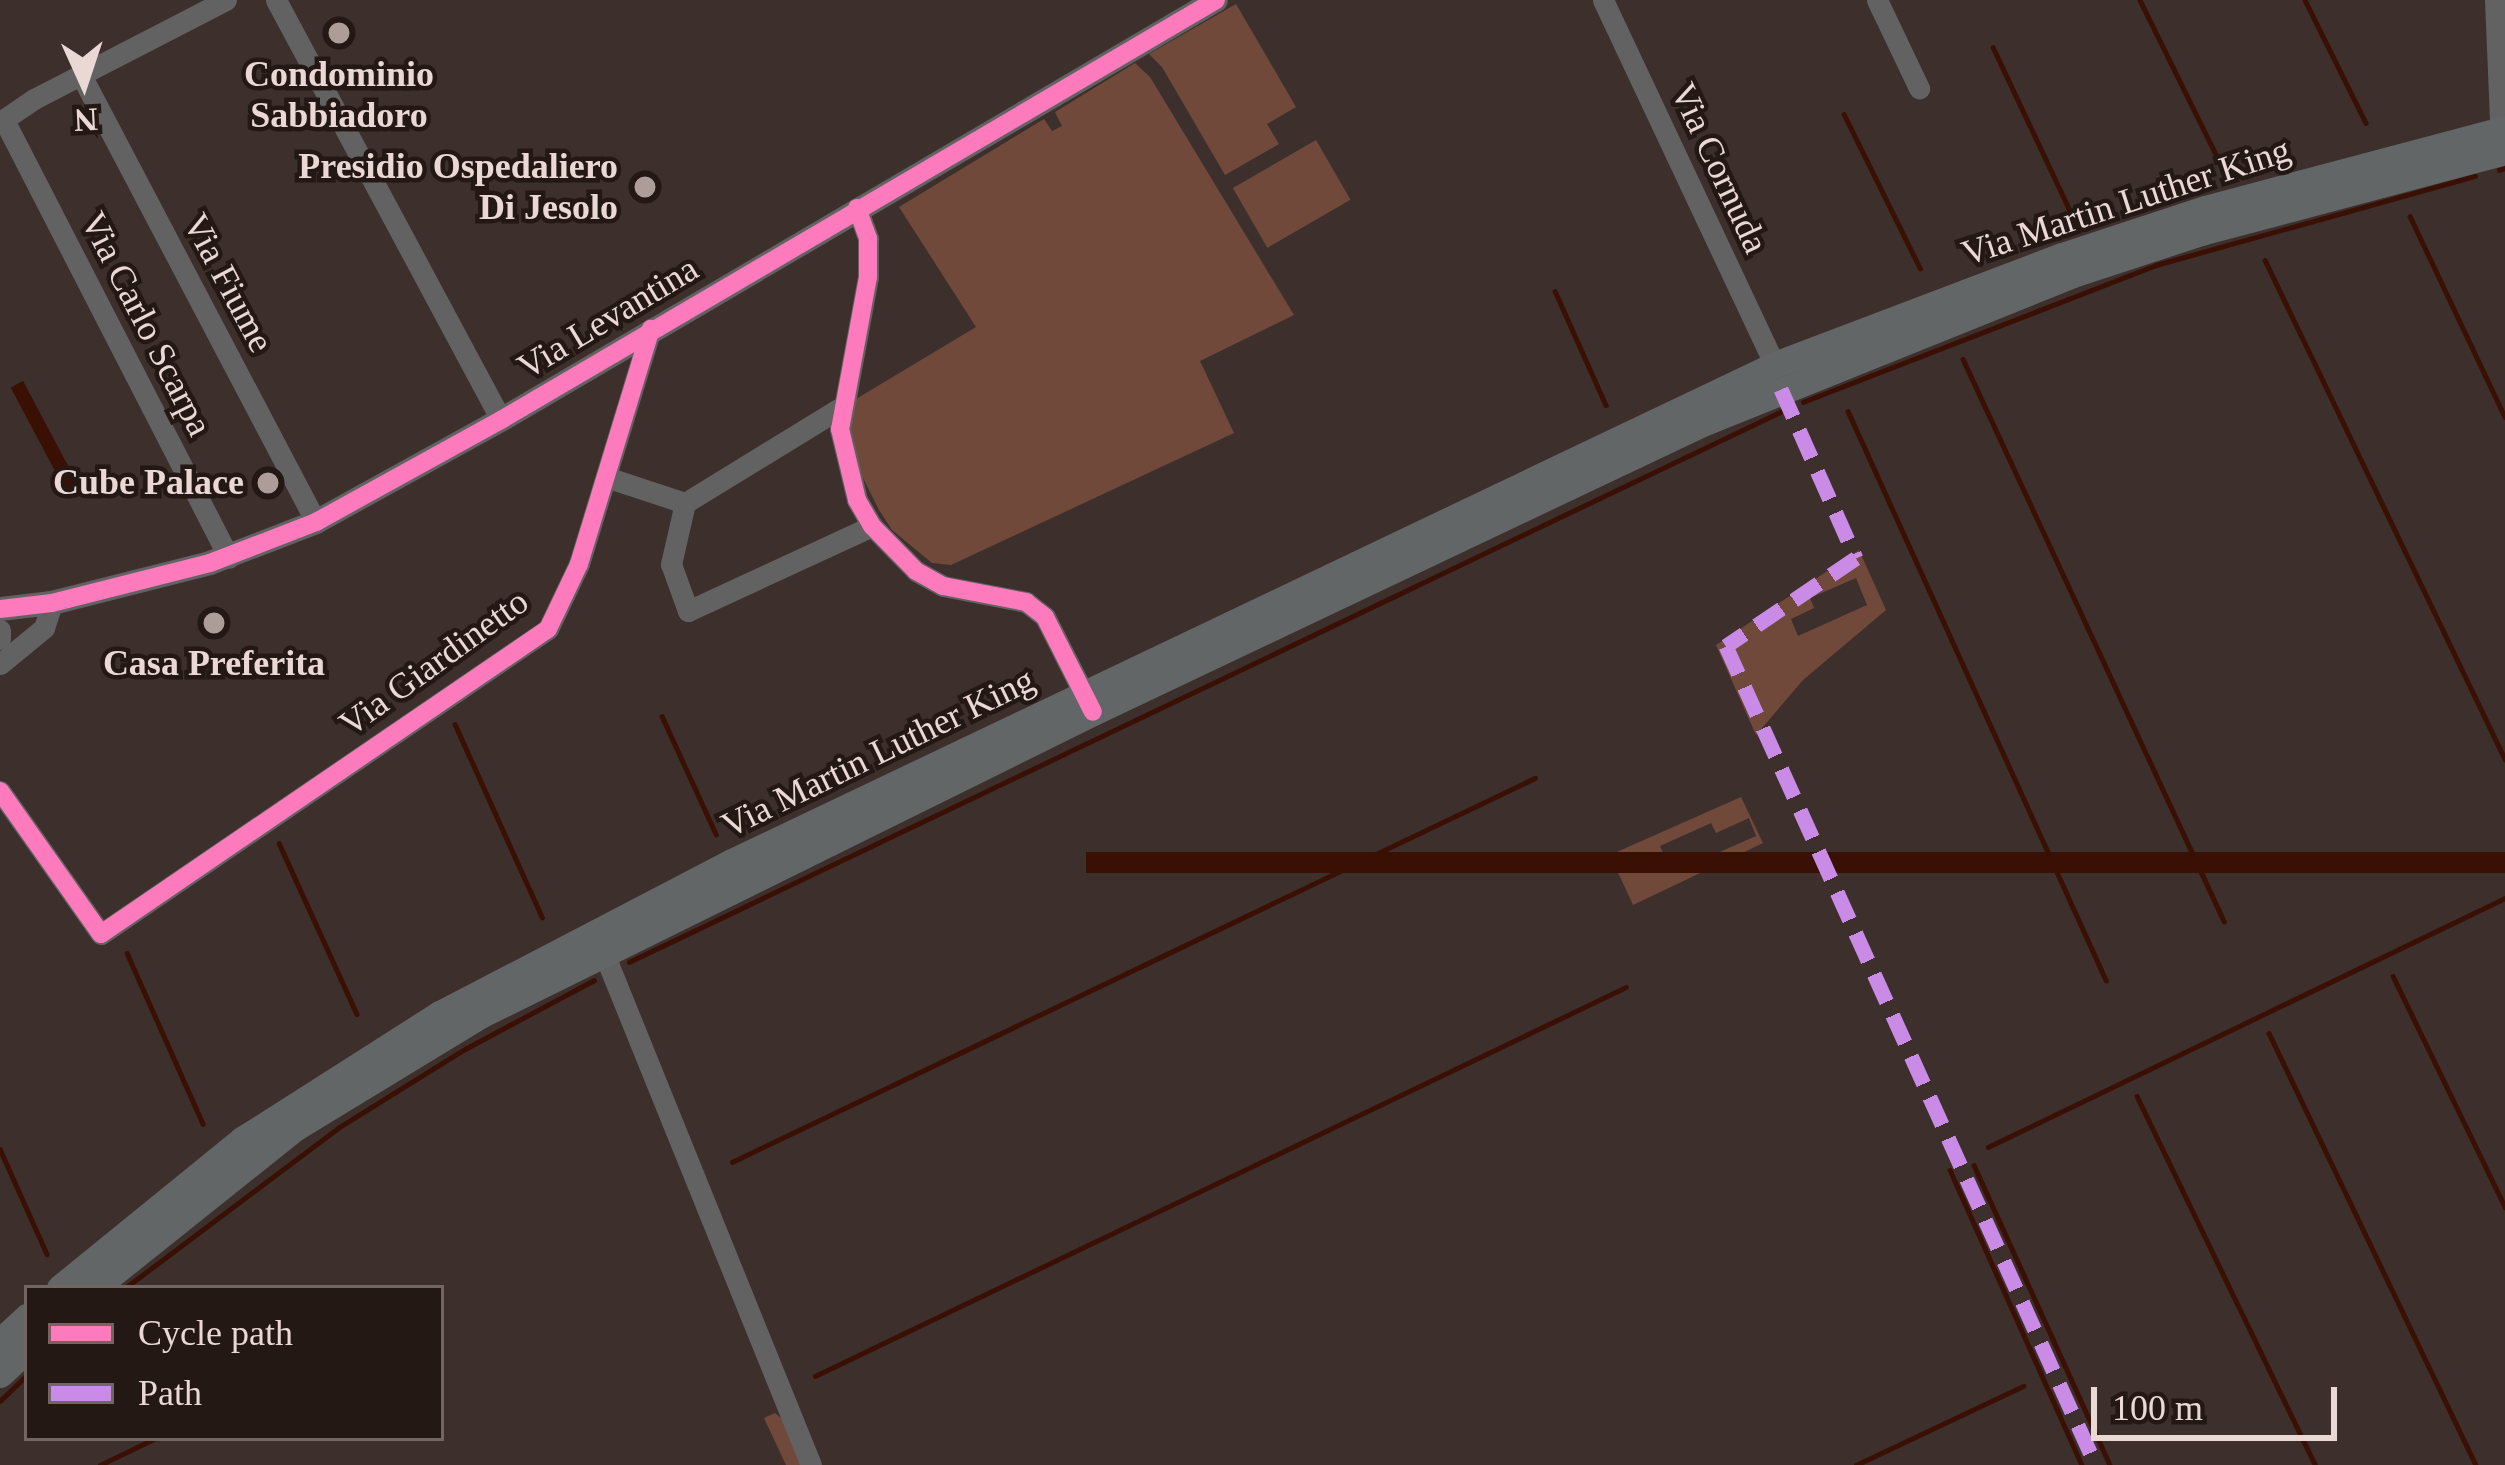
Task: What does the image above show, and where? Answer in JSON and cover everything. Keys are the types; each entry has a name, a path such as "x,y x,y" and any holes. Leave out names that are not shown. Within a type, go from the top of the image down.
{"main road":[{"name":"Via Martin Luther King","path":"64,1285 242,1140 376,1051 732,862 1089,703 1778,377 2073,274 2503,140"},
{"name":"Via Martin Luther King","path":"98,1285 296,1126 480,1015 1089,703"},
{"path":"0,1342 24,1320"},
{"path":"0,1374 24,1352"}],"street":[{"path":"2,121 226,0"},
{"path":"276,0 501,420"},
{"name":"Via Levantina","path":"0,609 52,603 229,558 316,522 501,420 1216,0"},
{"name":"Via Cornuda","path":"1603,0 1778,377"},
{"path":"1877,0 1919,88"},
{"path":"2495,0 2503,140"},
{"name":"Via Fiume","path":"81,75 316,522"},
{"name":"Via Carlo Scarpa","path":"2,121 229,558"},
{"path":"856,208 868,238 868,278 840,408 846,468 872,526 916,571 943,586 1026,602 1045,616 1089,703"},
{"name":"Via Giardinetto","path":"0,791 101,934 548,629 569,590 651,329"},
{"path":"840,408 686,503 671,564 688,611 872,526"},
{"path":"607,477 686,503"},
{"path":"0,664 44,628 52,603"},
{"path":"0,630 0,639"},
{"path":"603,951 811,1465"}],"shaded area":[{"path":"1236,4 1296,107 1267,124 1279,144 1225,175 1162,67 1149,54"},
{"path":"1135,63 1150,77 1294,315 1200,361 1234,433 951,565 932,563 892,530 879,510 854,460 850,429 851,402 976,327 899,207 1044,119 1052,131 1062,126 1055,112"},
{"path":"1316,140 1350,200 1267,248 1233,188"},
{"path":"23,381 78,485 66,492 11,388"},
{"path":"1859,550 1886,610 1803,680 1756,735 1716,645","holes":["1856,578 1867,605 1798,636 1791,619 1814,608 1810,598"]},
{"path":"1741,797 1763,843 1633,905 1610,855","holes":["1749,818 1756,836 1672,873 1660,846 1711,823 1716,833"]},
{"path":"1086,852 2505,852 2505,873 1086,873"},
{"path":"775,1413 801,1465 786,1465 764,1418"}],"waterway":[{"path":"2140,0 2222,167"},
{"path":"2305,0 2366,123"},
{"path":"1993,47 2071,213"},
{"path":"1844,114 1920,268"},
{"path":"2499,170 2505,168"},
{"path":"1803,402 2156,265 2475,176"},
{"path":"2410,216 2505,417"},
{"path":"2265,260 2505,759"},
{"path":"1555,291 1606,405"},
{"path":"1963,359 2224,921"},
{"path":"1848,411 2106,980"},
{"path":"629,962 1780,412"},
{"path":"662,716 716,834"},
{"path":"455,724 542,917"},
{"path":"732,1162 1535,778"},
{"path":"279,843 357,1014"},
{"path":"1988,1147 2505,898"},
{"path":"127,953 203,1124"},
{"path":"2393,976 2505,1207"},
{"path":"129,1285 338,1128 465,1049 594,980"},
{"path":"815,1376 1626,987"},
{"path":"2269,1033 2476,1465"},
{"path":"2137,1096 2315,1465"},
{"path":"0,1149 47,1254"},
{"path":"1974,1165 2110,1465"},
{"path":"1950,1170 2082,1465"},
{"path":"0,1401 24,1378"},
{"path":"1856,1465 2023,1386"},
{"path":"100,1465 150,1441"}],"marked path":[{"path":"1781,389 1856,558 1726,646 2096,1465"}],"cycle path":[{"path":"0,609 52,603 210,563 316,522 501,420 1216,0"},
{"path":"857,208 868,239 868,277 840,429 857,500 872,526 916,571 943,586 1026,602 1045,617 1093,712"},
{"path":"0,791 101,934 548,629 579,564 651,329"}],"place":[{"name":"Condominio Sabbiadoro","path":"339,33"},
{"name":"Presidio Ospedaliero Di Jesolo","path":"645,187"},
{"name":"Cube Palace","path":"268,483"},
{"name":"Casa Preferita","path":"214,623"}]}
